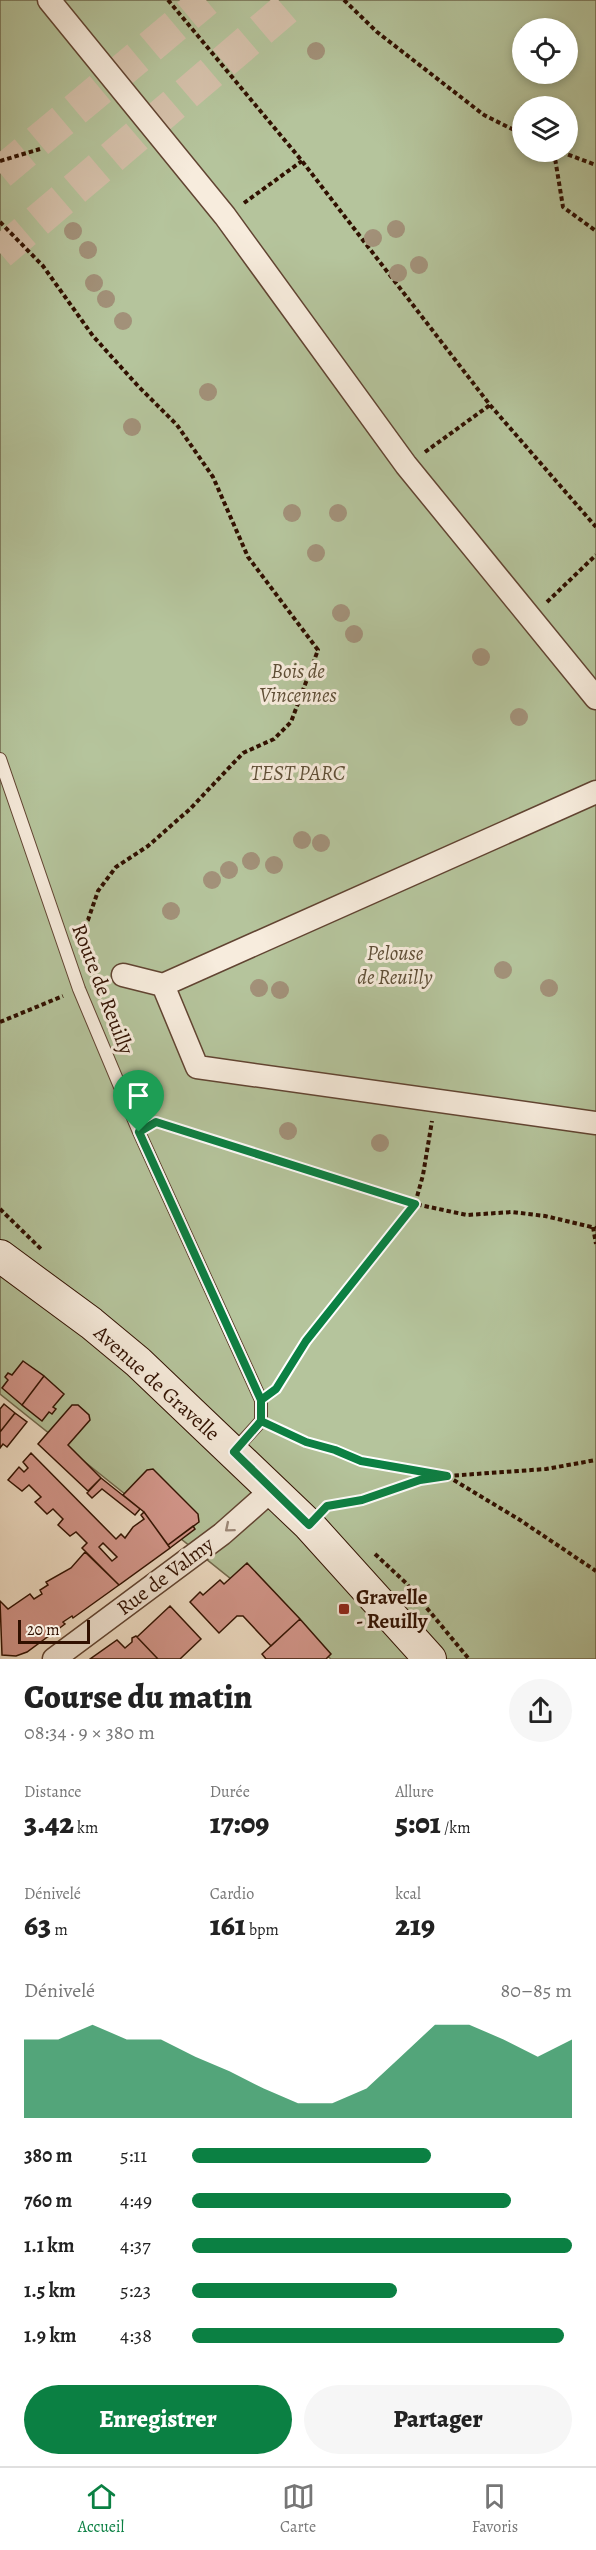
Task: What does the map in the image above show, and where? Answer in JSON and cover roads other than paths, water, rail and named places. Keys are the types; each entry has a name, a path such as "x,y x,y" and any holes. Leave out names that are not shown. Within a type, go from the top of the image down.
{"street":[{"path":"49,0 225,216 406,465 596,698"},
{"path":"123,975 163,985 596,792"},
{"path":"163,985 197,1067 596,1123"},
{"name":"Avenue de Gravelle","path":"0,1242 12,1264 138,1362 273,1489 309,1525 430,1659"},
{"name":"Rue de Valmy","path":"54,1659 222,1534 273,1489"}],"lane":[{"name":"Route de Reuilly","path":"0,759 79,989 139,1132 261,1400 261,1421 234,1452"}],"tunnel":[{"path":"0,173 206,0"},
{"path":"0,253 296,0"}],"place":[{"name":"Gravelle - Reuilly","path":"344,1609"}],"park label":[{"name":"Bois de Vincennes","path":"298,683"},
{"name":"TEST PARC","path":"298,773"},
{"name":"Pelouse de Reuilly","path":"395,965"}]}
